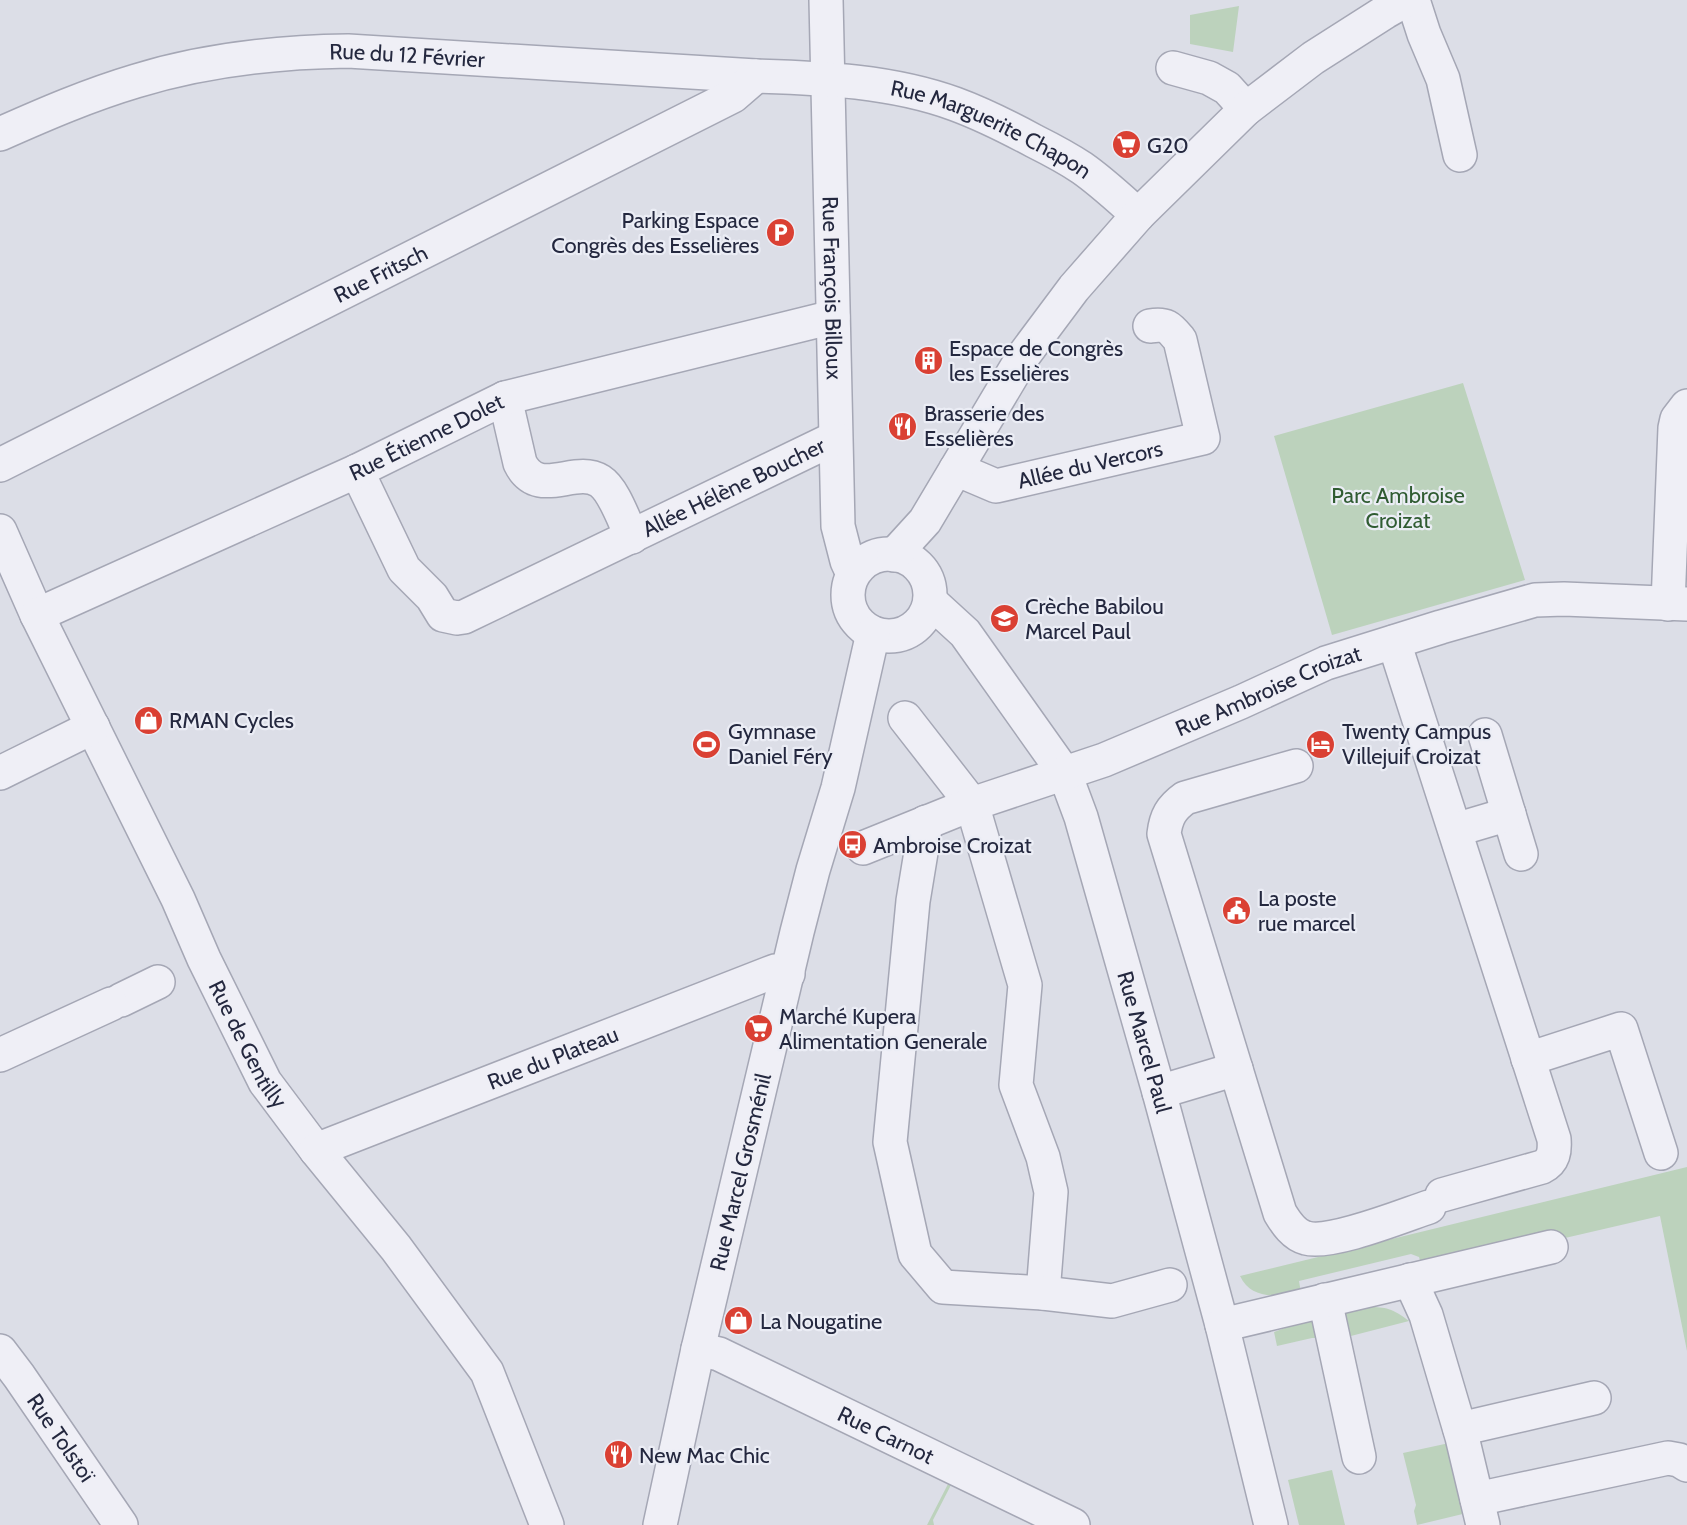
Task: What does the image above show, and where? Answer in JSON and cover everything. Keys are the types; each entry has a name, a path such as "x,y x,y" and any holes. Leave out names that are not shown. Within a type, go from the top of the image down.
{"street":[{"name":"Rue François Billoux","path":"826,0 838,526 847,561 853,574"},
{"path":"894,555 925,521 1024,356 1074,288 1138,215 1246,110 1313,58 1406,0"},
{"path":"1413,0 1443,79 1460,155"},
{"name":"Rue du 12 Février","path":"0,134 77,101 137,80 186,68 234,60 311,51 348,51 827,79"},
{"path":"1173,68 1209,78 1227,88 1246,110"},
{"name":"Rue Fritsch","path":"0,465 733,96 756,76"},
{"name":"Rue Marguerite Chapon","path":"827,79 883,86 918,94 954,104 1002,123 1080,167 1138,215"},
{"name":"Rue Étienne Dolet","path":"37,615 357,471 505,398 833,317"},
{"name":"Allée du Vercors","path":"956,469 996,486 1203,438 1180,340 1170,328 1160,324 1150,326"},
{"name":"Allée Hélène Boucher","path":"505,398 523,470 536,478 552,482 583,475 599,480 610,491 632,537"},
{"path":"1678,604 1675,428 1677,419 1687,406"},
{"name":"Allée Hélène Boucher","path":"357,471 404,569 432,597 443,615 457,618 464,617 632,537 835,438"},
{"path":"925,521 927,586 923,618 917,626 898,635 885,636 873,633 852,615 848,601 848,587 853,574 873,557 885,554 908,559 927,586"},
{"name":"Rue de Gentilly","path":"10,554 37,615 178,899 204,959 265,1082 316,1150 396,1248 487,1372 547,1525"},
{"name":"Rue Marcel Paul","path":"927,586 965,633 1065,774 1081,817 1222,1325 1271,1525"},
{"name":"Rue Ambroise Croizat","path":"863,848 972,804 1104,760 1326,663 1394,642 1535,600 1564,599 1678,604"},
{"name":"Rue Marcel Grosménil","path":"660,1525 698,1349 813,870 838,788 873,633"},
{"path":"1296,766 1185,798 1168,814 1164,834 1280,1213 1287,1225 1296,1233 1305,1238 1318,1239 1339,1236 1435,1201 1542,1167 1552,1159 1555,1146 1394,642"},
{"path":"905,718 972,804 1025,985 1016,1085 1043,1157 1051,1192 1043,1293"},
{"path":"0,773 93,727"},
{"path":"1485,735 1521,854"},
{"path":"1455,830 1509,814"},
{"path":"926,822 913,901 890,1142 915,1254 942,1287 1043,1293 1113,1301 1170,1285"},
{"name":"Rue du Plateau","path":"316,1150 775,971 788,974"},
{"path":"0,1055 158,982"},
{"path":"1528,1059 1621,1029 1661,1153"},
{"path":"1159,1092 1236,1070"},
{"path":"1222,1325 1551,1247"},
{"path":"1410,1280 1426,1315 1460,1429 1480,1512 1668,1458 1679,1460 1687,1465"},
{"path":"1325,1300 1359,1456"},
{"name":"Rue Carnot","path":"698,1349 719,1354 1073,1525"},
{"name":"Rue Tolstoï","path":"6,1369 121,1525"},
{"path":"1460,1429 1594,1398"}],"green space":[{"path":"1239,6 1233,52 1190,44 1190,15"},
{"name":"Parc Ambroise Croizat","path":"1463,383 1525,580 1332,635 1274,436"},
{"path":"1687,1167 1687,1351 1660,1216 1423,1271 1419,1257 1411,1254 1299,1281 1302,1299 1260,1293 1247,1286 1240,1276"},
{"path":"1356,1307 1384,1308 1396,1312 1409,1321 1347,1337 1341,1318 1345,1312"},
{"path":"1307,1320 1315,1322 1317,1338 1277,1346 1274,1332 1285,1328 1285,1325"},
{"path":"1454,1442 1471,1512 1417,1525 1414,1511 1416,1505 1403,1453"},
{"path":"1332,1470 1345,1525 1299,1525 1288,1480"},
{"path":"948,1484 951,1485 933,1520 934,1525 927,1525"}],"place":[{"name":"G20","path":"1126,145"},
{"name":"Parking Espace Congrès des Esselières","path":"780,233"},
{"name":"Espace de Congrès les Esselières","path":"928,361"},
{"name":"Brasserie des Esselières","path":"903,426"},
{"name":"Crèche Babilou Marcel Paul","path":"1004,619"},
{"name":"RMAN Cycles","path":"148,720"},
{"name":"Gymnase Daniel Féry","path":"707,744"},
{"name":"Twenty Campus Villejuif Croizat","path":"1321,744"},
{"name":"Ambroise Croizat","path":"852,845"},
{"name":"La poste rue marcel","path":"1237,911"},
{"name":"Marché Kupera Alimentation Generale","path":"758,1029"},
{"name":"La Nougatine","path":"739,1321"},
{"name":"New Mac Chic","path":"618,1455"}]}
